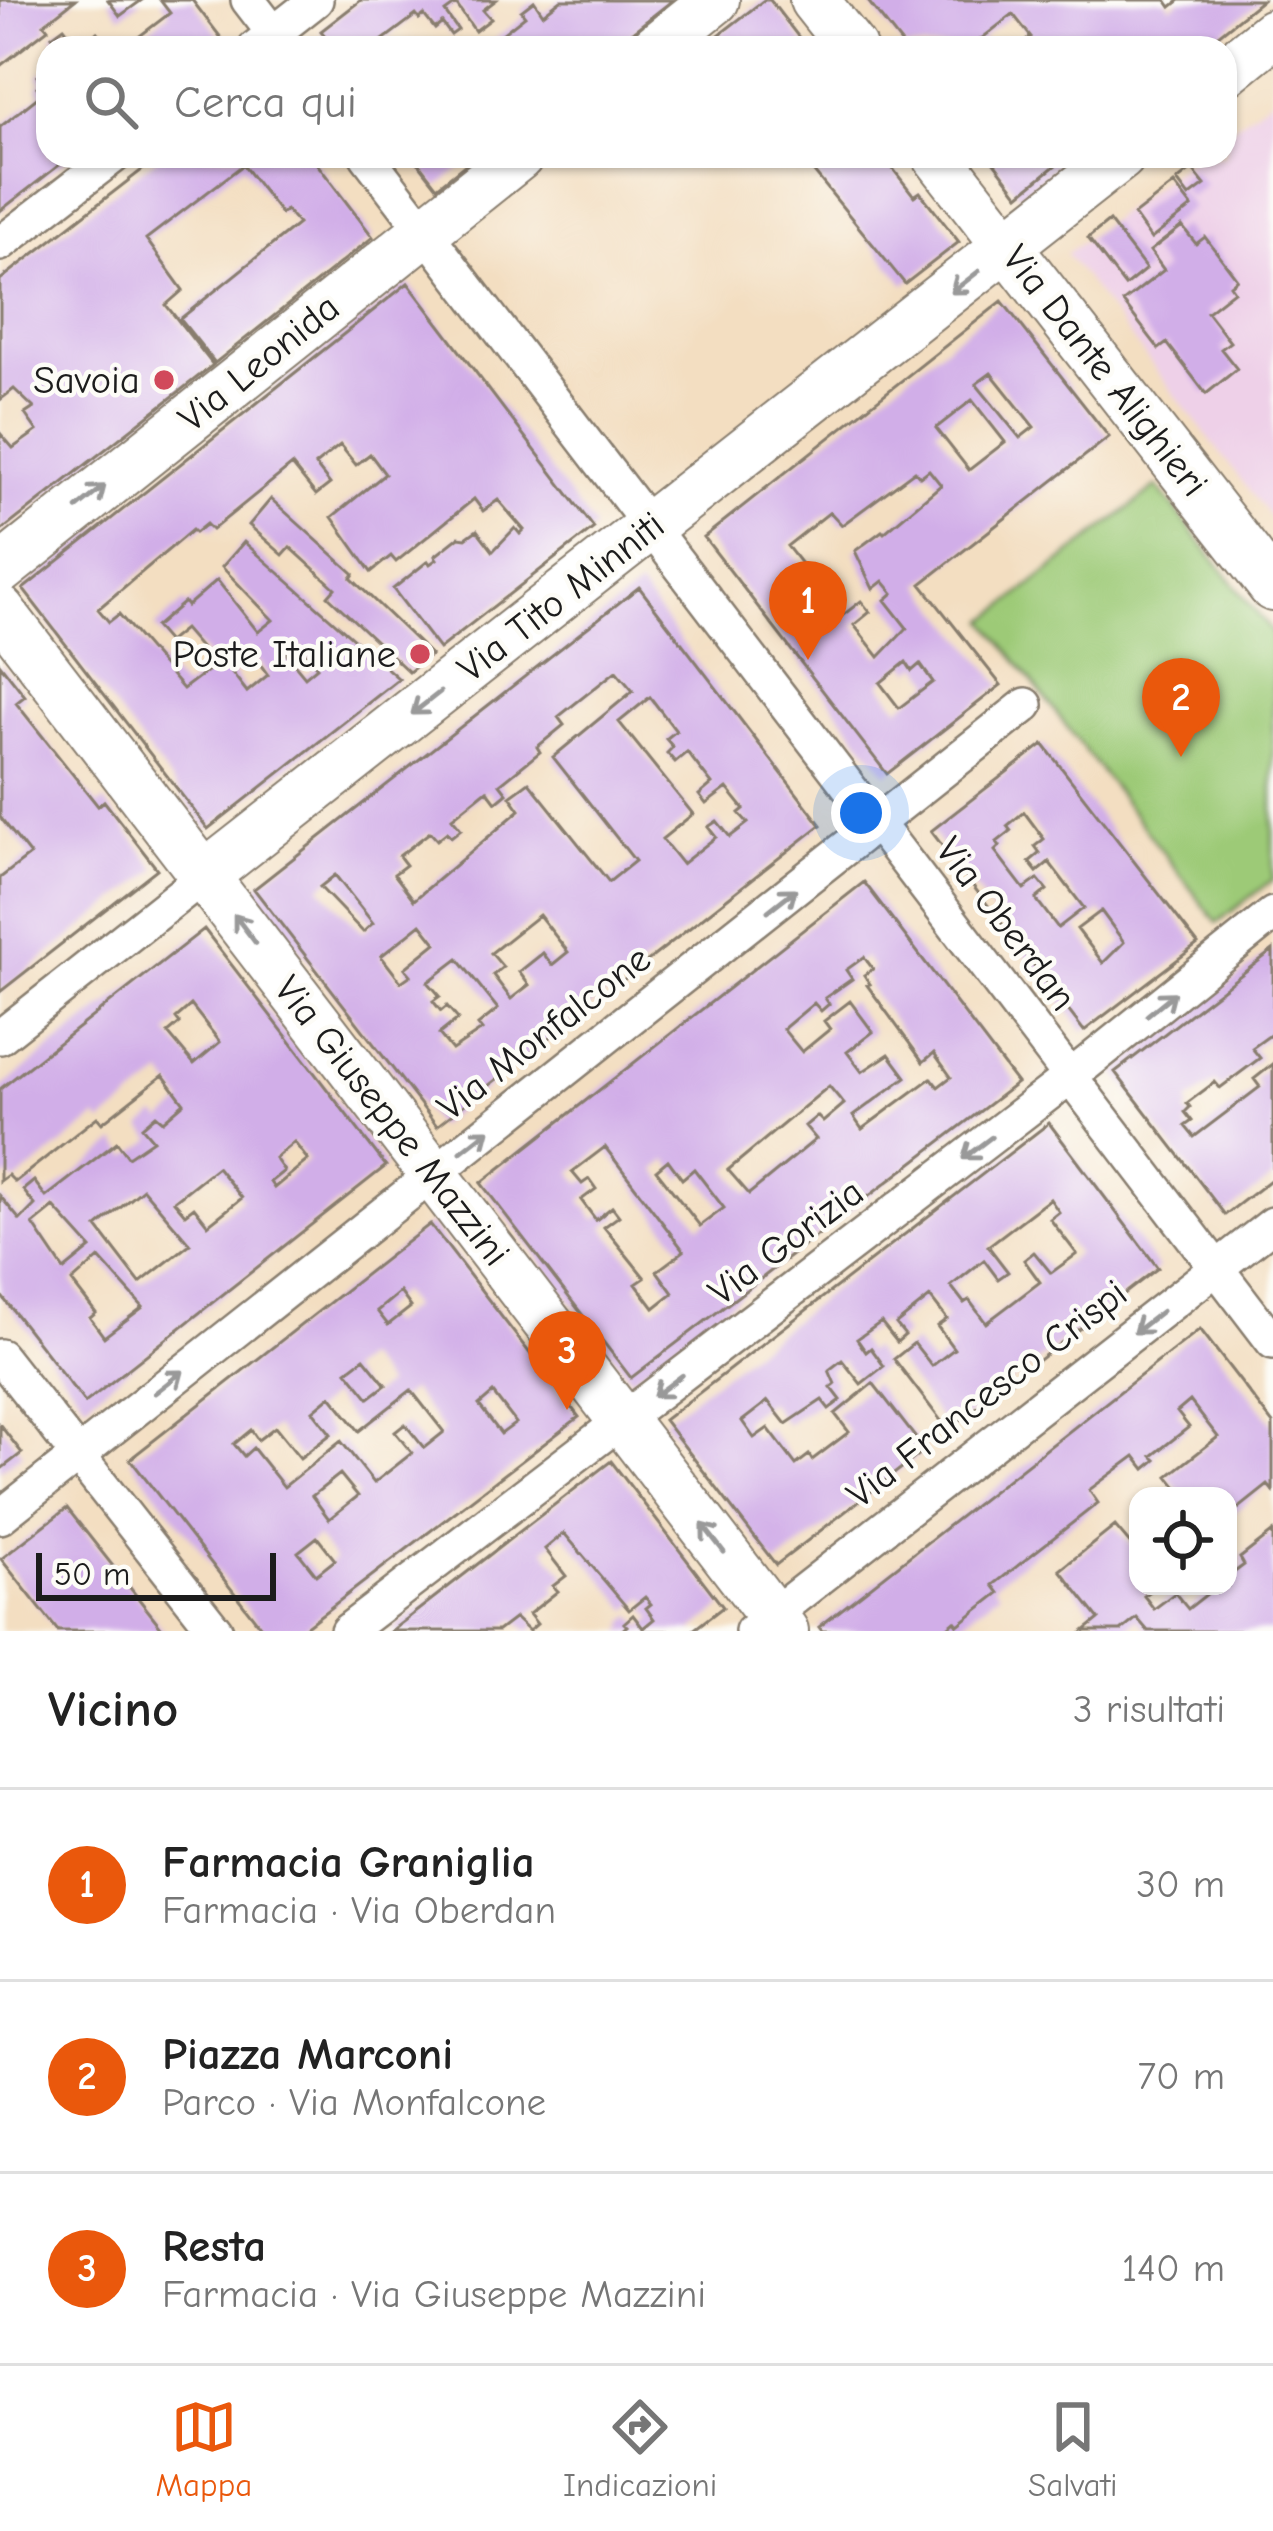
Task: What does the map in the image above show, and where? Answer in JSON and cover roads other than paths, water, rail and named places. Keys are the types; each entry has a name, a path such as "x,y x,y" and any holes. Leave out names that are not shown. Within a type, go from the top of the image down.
{"main road":[{"path":"670,36 715,0"},
{"path":"814,0 842,36"},
{"path":"1237,62 1273,32"},
{"name":"Via Leonida","path":"0,570 504,168"},
{"name":"Via Dante Alighieri","path":"946,168 1273,587"},
{"name":"Via Tito Minniti","path":"204,876 1106,168"},
{"name":"Via Giuseppe Mazzini","path":"0,610 622,1421 769,1626"}],"street":[{"path":"248,0 267,36"},
{"path":"278,36 316,0"},
{"path":"0,244 98,168"},
{"name":"Via Oberdan","path":"377,168 1273,1342"},
{"name":"Via Monfalcone","path":"0,1516 1026,705"},
{"name":"Via Tito Minniti","path":"0,1037 204,876"},
{"name":"Via Gorizia","path":"347,1631 1070,1077 1273,914"},
{"name":"Via Francesco Crispi","path":"769,1626 1273,1224"},
{"path":"0,1356 216,1631"}],"place":[{"name":"Savoia","path":"164,380"},
{"name":"Poste Italiane","path":"420,654"},
{"name":"Farmacia Graniglia","path":"808,660"},
{"name":"Piazza Marconi","path":"1181,757"},
{"name":"Resta","path":"567,1410"}]}
